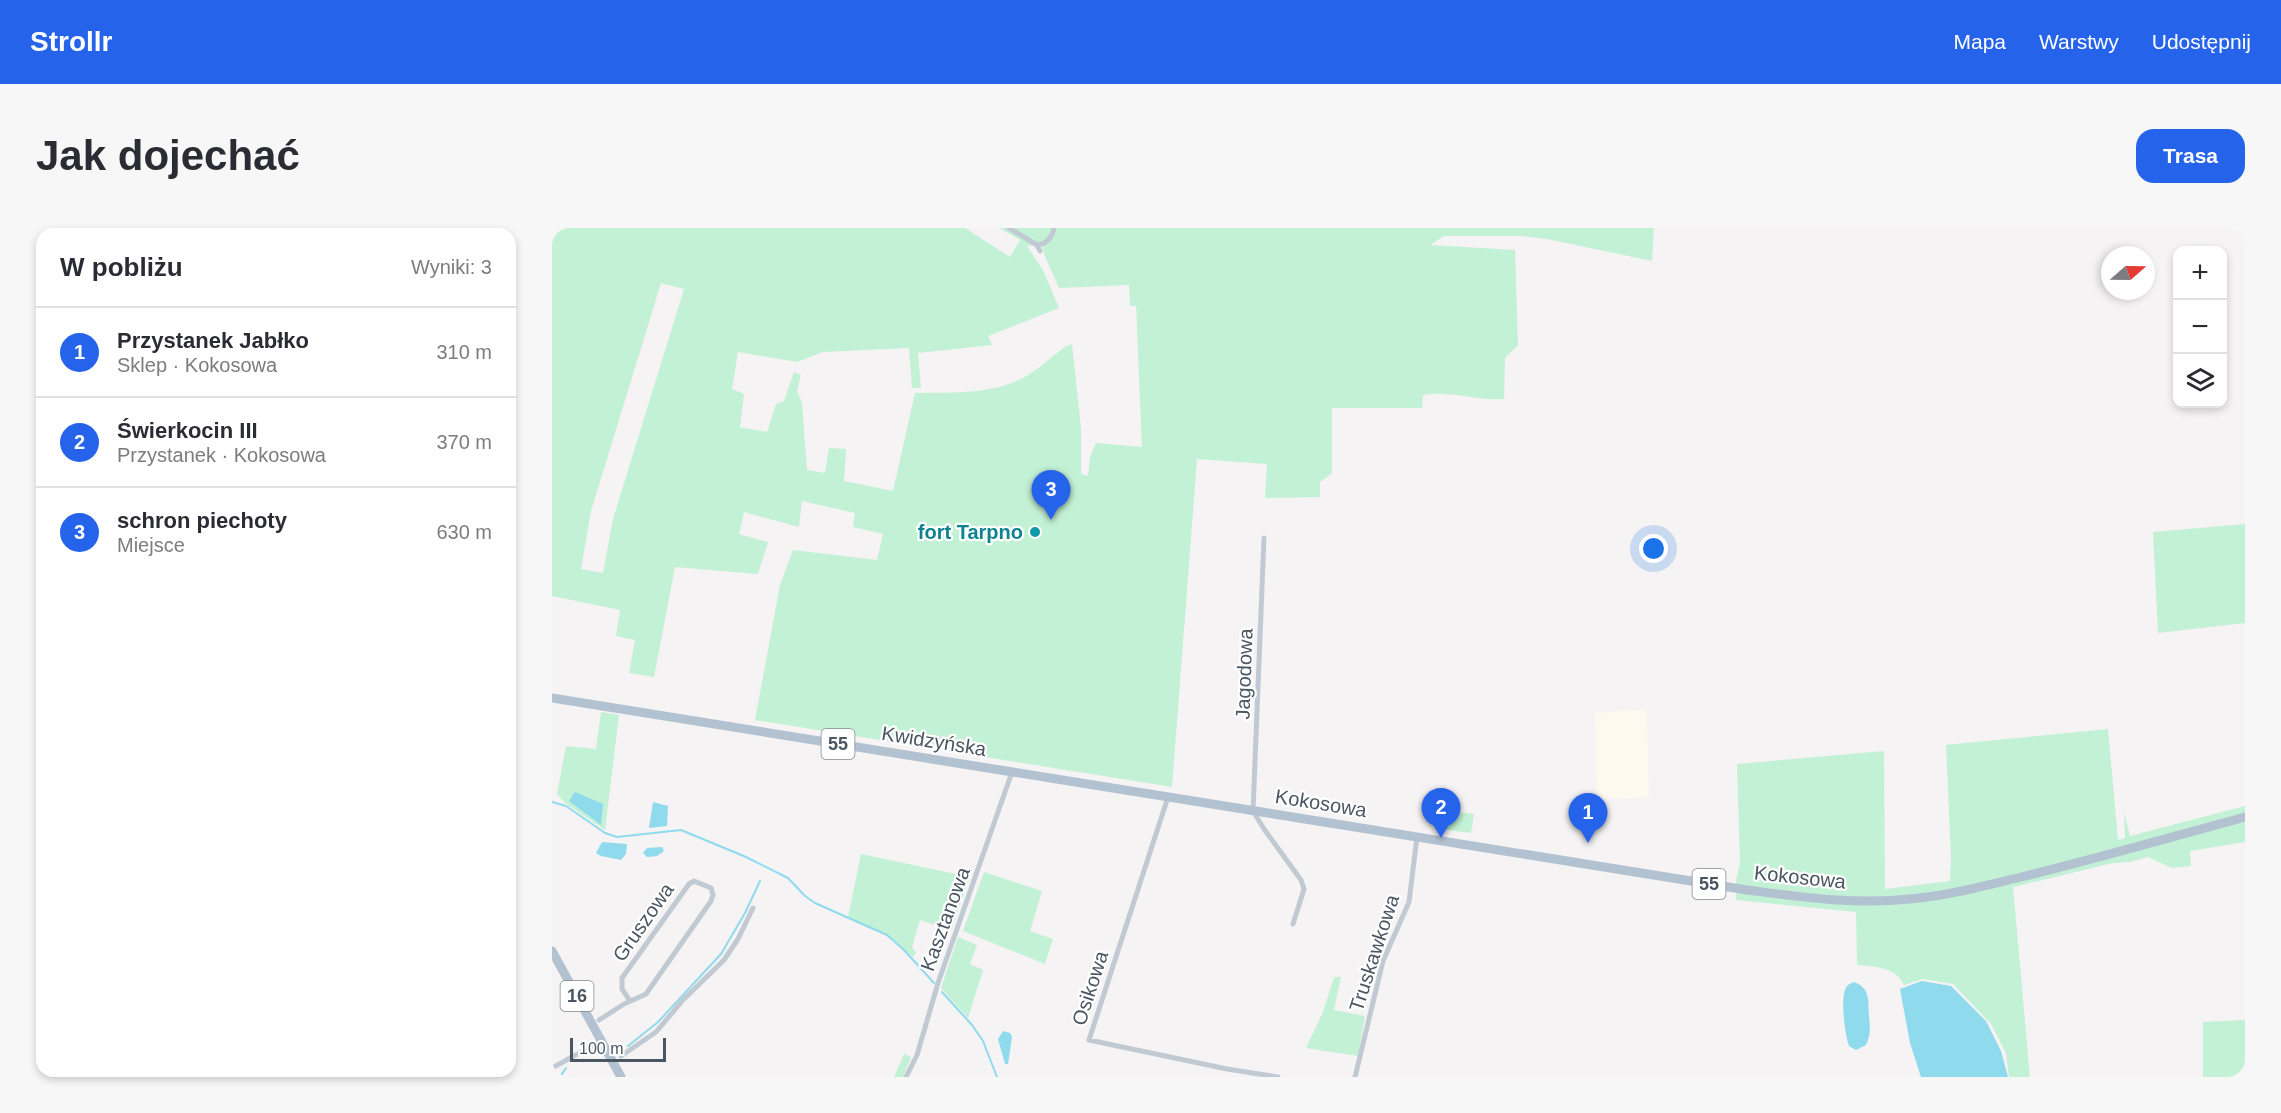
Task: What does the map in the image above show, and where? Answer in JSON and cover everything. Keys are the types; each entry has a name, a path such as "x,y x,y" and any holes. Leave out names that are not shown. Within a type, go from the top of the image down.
{"main road":[{"name":"Kwidzyńska","path":"552,698 1168,797"},
{"name":"Kokosowa","path":"1168,797 1746,890 1820,899 1875,901 1908,900 1966,891 2065,867 2245,817"},
{"name":"16","path":"552,951 621,1077"}],"street":[{"path":"1009,228 1039,248 1052,236 1054,228"},
{"name":"Jagodowa","path":"1253,810 1264,538"},
{"name":"Kasztanowa","path":"906,1077 917,1055 938,982 1012,772"},
{"name":"Osikowa","path":"1168,797 1089,1040 1227,1069 1278,1077"},
{"path":"1253,810 1301,880 1304,889 1293,924"},
{"name":"Truskawkowa","path":"1355,1077 1383,961 1409,902 1417,837"},
{"name":"Gruszowa","path":"694,881 711,888 713,895 711,901 651,989 640,998 630,1001 622,989 622,978 689,884 694,881"},
{"path":"621,1056 656,1032 683,1000 724,960 738,939 753,908"},
{"path":"599,1020 630,1001"},
{"path":"552,1068 602,1041"}],"shaded area":[{"path":"1647,709 1649,797 1597,799 1595,713"}],"green space":[{"path":"552,228 965,228 1010,257 1020,240 999,228 1654,228 1652,261 1547,239 1521,236 1444,236 1430,245 1515,250 1518,345 1505,358 1504,399 1433,394 1423,395 1422,408 1332,408 1332,473 1320,482 1320,497 1265,498 1267,464 1197,459 1172,787 755,720 780,585 793,550 877,560 883,534 853,527 855,513 802,501 799,527 744,512 739,534 768,542 758,574 675,567 654,677 629,673 635,640 616,636 620,610 552,596","holes":["1042,245 1059,288 1129,285 1130,306 1136,306 1142,447 1096,443 1090,457 1088,476 1081,474 1081,428 1072,344 1029,375 1010,383 970,392 915,393 893,491 844,481 846,449 829,448 825,473 807,470 802,403 797,391 801,375 794,372 784,401 776,404 767,432 740,427 744,394 732,389 738,352 797,362 823,352 909,348 912,388 921,388 918,353 992,345 988,336 1059,308 1043,270 1027,246","661,283 684,289 613,519 603,573 581,569 591,511"]},
{"path":"2245,524 2245,623 2158,633 2153,532"},
{"path":"601,712 619,715 605,830 565,803 557,794 566,746 596,749"},
{"path":"2108,729 2118,840 2125,838 2124,812 2130,836 2245,806 2245,842 2190,851 2191,866 2172,868 2148,857 2013,887 2030,1077 2009,1077 2006,1053 1991,1024 1953,984 1923,979 1904,985 1896,974 1890,971 1857,965 1856,912 1736,900 1736,880 1740,864 1737,764 1884,751 1885,889 1950,881 1946,745"},
{"path":"1436,809 1474,814 1471,833 1434,828"},
{"path":"861,854 970,877 951,930 920,920 912,947 916,953 913,957 887,935 848,917"},
{"path":"984,872 1042,891 1030,931 1053,939 1045,964 963,931"},
{"path":"958,937 977,945 970,964 983,970 968,1018 941,988"},
{"path":"1334,977 1341,977 1334,1010 1365,1016 1358,1056 1306,1048 1323,1012"},
{"path":"2245,1020 2245,1077 2203,1077 2203,1022"},
{"path":"904,1054 911,1057 903,1077 894,1077"}],"water":[{"path":"575,792 603,804 601,825 569,801"},
{"path":"653,802 668,806 667,826 649,828"},
{"path":"602,842 627,844 626,854 621,860 601,856 596,853"},
{"path":"662,847 664,851 657,856 647,857 643,853 647,848"},
{"path":"1922,981 1951,986 1986,1021 2001,1051 2008,1077 1921,1077 1910,1043 1900,989"},
{"path":"1854,982 1863,988 1868,996 1870,1028 1866,1045 1856,1050 1849,1046 1843,1007 1846,988"},
{"path":"1003,1031 1010,1033 1012,1037 1008,1064 1005,1064 998,1039"}],"waterway":[{"path":"552,802 566,806 605,833 617,837 681,830 746,857 788,878 815,903 887,935 934,983"},
{"path":"628,1046 658,1022 721,954 745,913 760,881"},
{"path":"942,992 972,1025 983,1041 997,1077"},
{"path":"560,1077 566,1068"}],"place":[{"name":"schron piechoty","path":"1051,520"},
{"name":"fort Tarpno","path":"1035,532"},
{"name":"Świerkocin III","path":"1441,838"},
{"name":"Przystanek Jabłko","path":"1588,843"}]}
